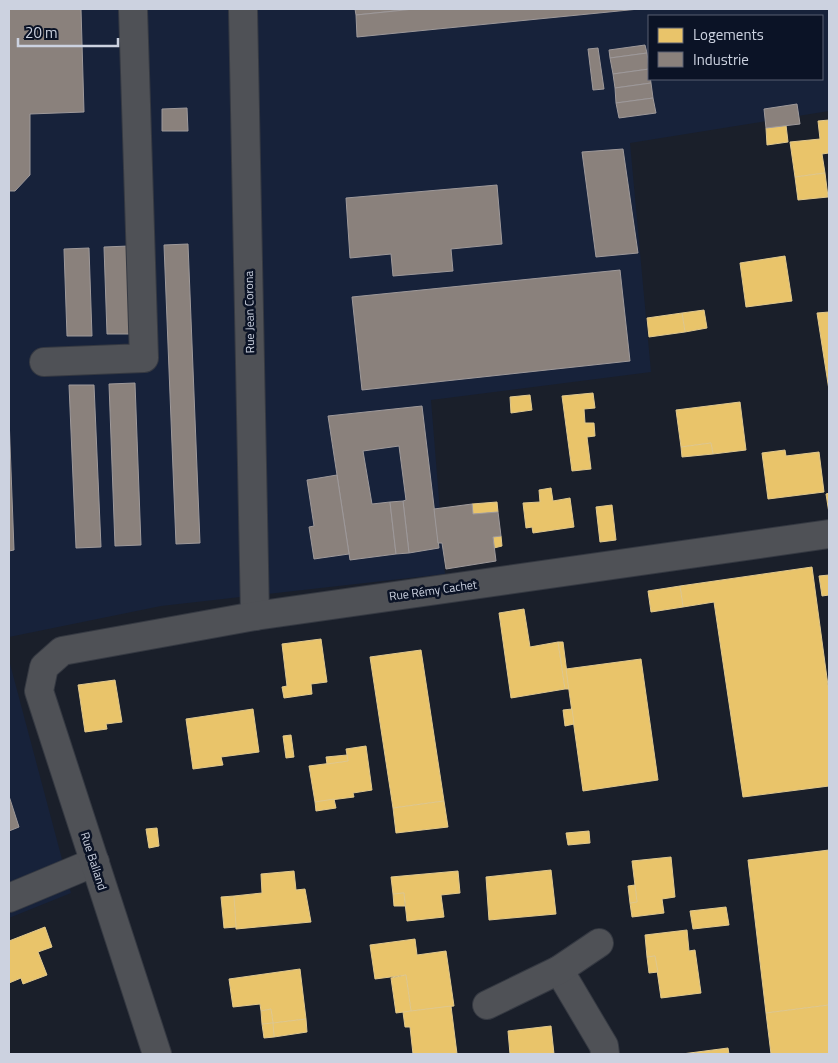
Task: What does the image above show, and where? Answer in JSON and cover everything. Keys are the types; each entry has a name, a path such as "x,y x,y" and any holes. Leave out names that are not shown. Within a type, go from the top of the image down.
{"street":[{"path":"44,362 144,358 132,9"},
{"name":"Rue Jean Corona","path":"243,9 255,616"},
{"name":"Rue Rémy Cachet","path":"44,667 62,651 255,616 829,534"},
{"name":"Rue Balland","path":"44,667 38,691 157,1054"},
{"path":"9,898 95,862"},
{"path":"487,1005 559,970 599,943"},
{"path":"559,970 604,1046 605,1054"}],"shaded area":[{"path":"9,9 829,9 829,111 630,143 651,372 431,400 445,574 161,606 9,637"},
{"path":"9,660 71,893 9,918"}],"building: Logements":[{"path":"829,120 829,153 822,154 825,173 795,177 790,142 820,139 818,121"},
{"path":"786,125 788,142 767,145 766,128"},
{"path":"825,173 828,197 798,200 795,177"},
{"path":"785,256 792,301 746,307 740,263"},
{"path":"704,310 707,328 685,332 682,313"},
{"path":"829,312 829,390 817,313"},
{"path":"682,313 685,332 649,337 647,318"},
{"path":"593,393 595,408 584,409 585,423 594,423 595,436 587,437 591,469 572,471 562,396"},
{"path":"530,395 532,410 511,413 510,397"},
{"path":"740,402 746,450 713,454 711,443 681,447 676,410"},
{"path":"711,443 713,454 682,457 681,447"},
{"path":"785,450 786,456 819,452 824,492 768,499 762,453"},
{"path":"551,488 553,501 570,498 574,527 533,533 532,527 526,528 523,503 540,502 539,490"},
{"path":"829,493 829,513 826,494"},
{"path":"497,502 498,512 473,514 472,504"},
{"path":"612,505 616,540 600,542 596,507"},
{"path":"501,536 502,546 494,548 493,537"},
{"path":"812,567 829,693 829,786 743,797 714,602 683,607 680,586"},
{"path":"829,575 829,595 822,596 819,576"},
{"path":"680,586 683,607 651,612 648,591"},
{"path":"524,609 530,647 558,642 565,689 511,698 499,613"},
{"path":"321,639 327,682 311,684 312,694 284,698 282,687 287,686 282,644"},
{"path":"558,642 563,642 569,689 565,689"},
{"path":"421,650 444,801 393,808 370,657"},
{"path":"641,659 658,780 583,791 566,669"},
{"path":"115,680 122,722 106,724 107,729 85,732 78,685"},
{"path":"253,709 259,752 221,757 223,765 193,769 186,719"},
{"path":"572,709 574,724 565,726 563,710"},
{"path":"291,735 294,757 286,758 283,736"},
{"path":"366,746 372,790 353,793 354,797 315,802 309,766 348,761 346,749"},
{"path":"347,755 348,761 327,764 326,757"},
{"path":"334,799 336,808 316,811 315,802"},
{"path":"444,801 448,827 396,833 393,808"},
{"path":"157,828 159,846 149,848 146,829"},
{"path":"589,831 590,843 568,845 566,833"},
{"path":"829,850 829,1005 766,1013 748,860"},
{"path":"671,857 675,897 662,899 664,913 632,917 630,903 637,902 632,861"},
{"path":"551,870 556,914 489,920 486,877"},
{"path":"294,871 296,890 305,889 311,922 236,929 234,896 262,893 261,874"},
{"path":"458,871 460,893 441,895 444,917 407,921 404,893 393,894 391,877"},
{"path":"635,885 637,902 630,903 628,886"},
{"path":"404,893 405,906 394,906 393,894"},
{"path":"234,896 236,927 224,928 221,897"},
{"path":"726,907 729,925 693,929 690,911"},
{"path":"45,927 52,947 38,952 47,975 23,984 21,978 9,983 9,941"},
{"path":"687,930 689,951 695,950 701,993 661,998 655,956 647,957 645,935"},
{"path":"415,939 417,955 446,951 454,1006 411,1011 406,975 375,979 370,945"},
{"path":"655,956 658,972 649,973 647,957"},
{"path":"300,969 306,1019 273,1023 271,1009 261,1011 260,1004 233,1007 229,979"},
{"path":"406,975 411,1011 396,1013 391,978"},
{"path":"829,1005 829,1054 771,1054 766,1013"},
{"path":"451,1006 457,1054 413,1054 410,1027 405,1027 403,1012"},
{"path":"271,1009 273,1023 262,1024 261,1011"},
{"path":"306,1019 307,1032 274,1037 273,1023"},
{"path":"273,1023 274,1037 264,1038 262,1024"},
{"path":"551,1026 554,1054 510,1054 508,1031"},
{"path":"728,1048 729,1054 682,1054"}],"building: Industrie":[{"path":"9,9 81,9 84,112 30,114 30,175 15,191 9,191"},
{"path":"355,9 414,9 356,15"},
{"path":"414,9 639,9 357,37 356,15"},
{"path":"645,45 647,53 610,58 609,50"},
{"path":"598,48 604,89 593,90 588,49"},
{"path":"647,53 648,69 613,74 610,58"},
{"path":"648,69 648,80 651,80 651,83 615,88 613,74"},
{"path":"651,83 653,98 616,103 615,88"},
{"path":"653,98 656,113 619,118 616,103"},
{"path":"797,104 800,124 766,128 764,109"},
{"path":"187,108 188,131 162,131 162,109"},
{"path":"623,149 638,253 596,257 582,152"},
{"path":"497,185 502,244 451,249 453,271 393,276 391,254 350,258 346,198"},
{"path":"188,244 200,543 176,544 164,245"},
{"path":"129,246 132,334 107,334 104,247"},
{"path":"89,248 92,336 67,336 64,249"},
{"path":"620,270 630,361 362,390 352,297"},
{"path":"135,383 141,545 115,546 109,384"},
{"path":"69,385 94,385 101,547 76,548"},
{"path":"422,406 439,548 409,553 403,501 406,500 399,446 363,451 372,504 390,502 396,554 350,560 328,416"},
{"path":"9,417 14,550 9,551"},
{"path":"337,475 349,554 314,559 309,527 314,526 307,480"},
{"path":"403,501 409,553 396,554 390,502"},
{"path":"472,504 473,514 498,512 501,536 493,537 496,561 446,569 442,543 438,543 434,509"},
{"path":"9,796 19,827 9,831"}]}
